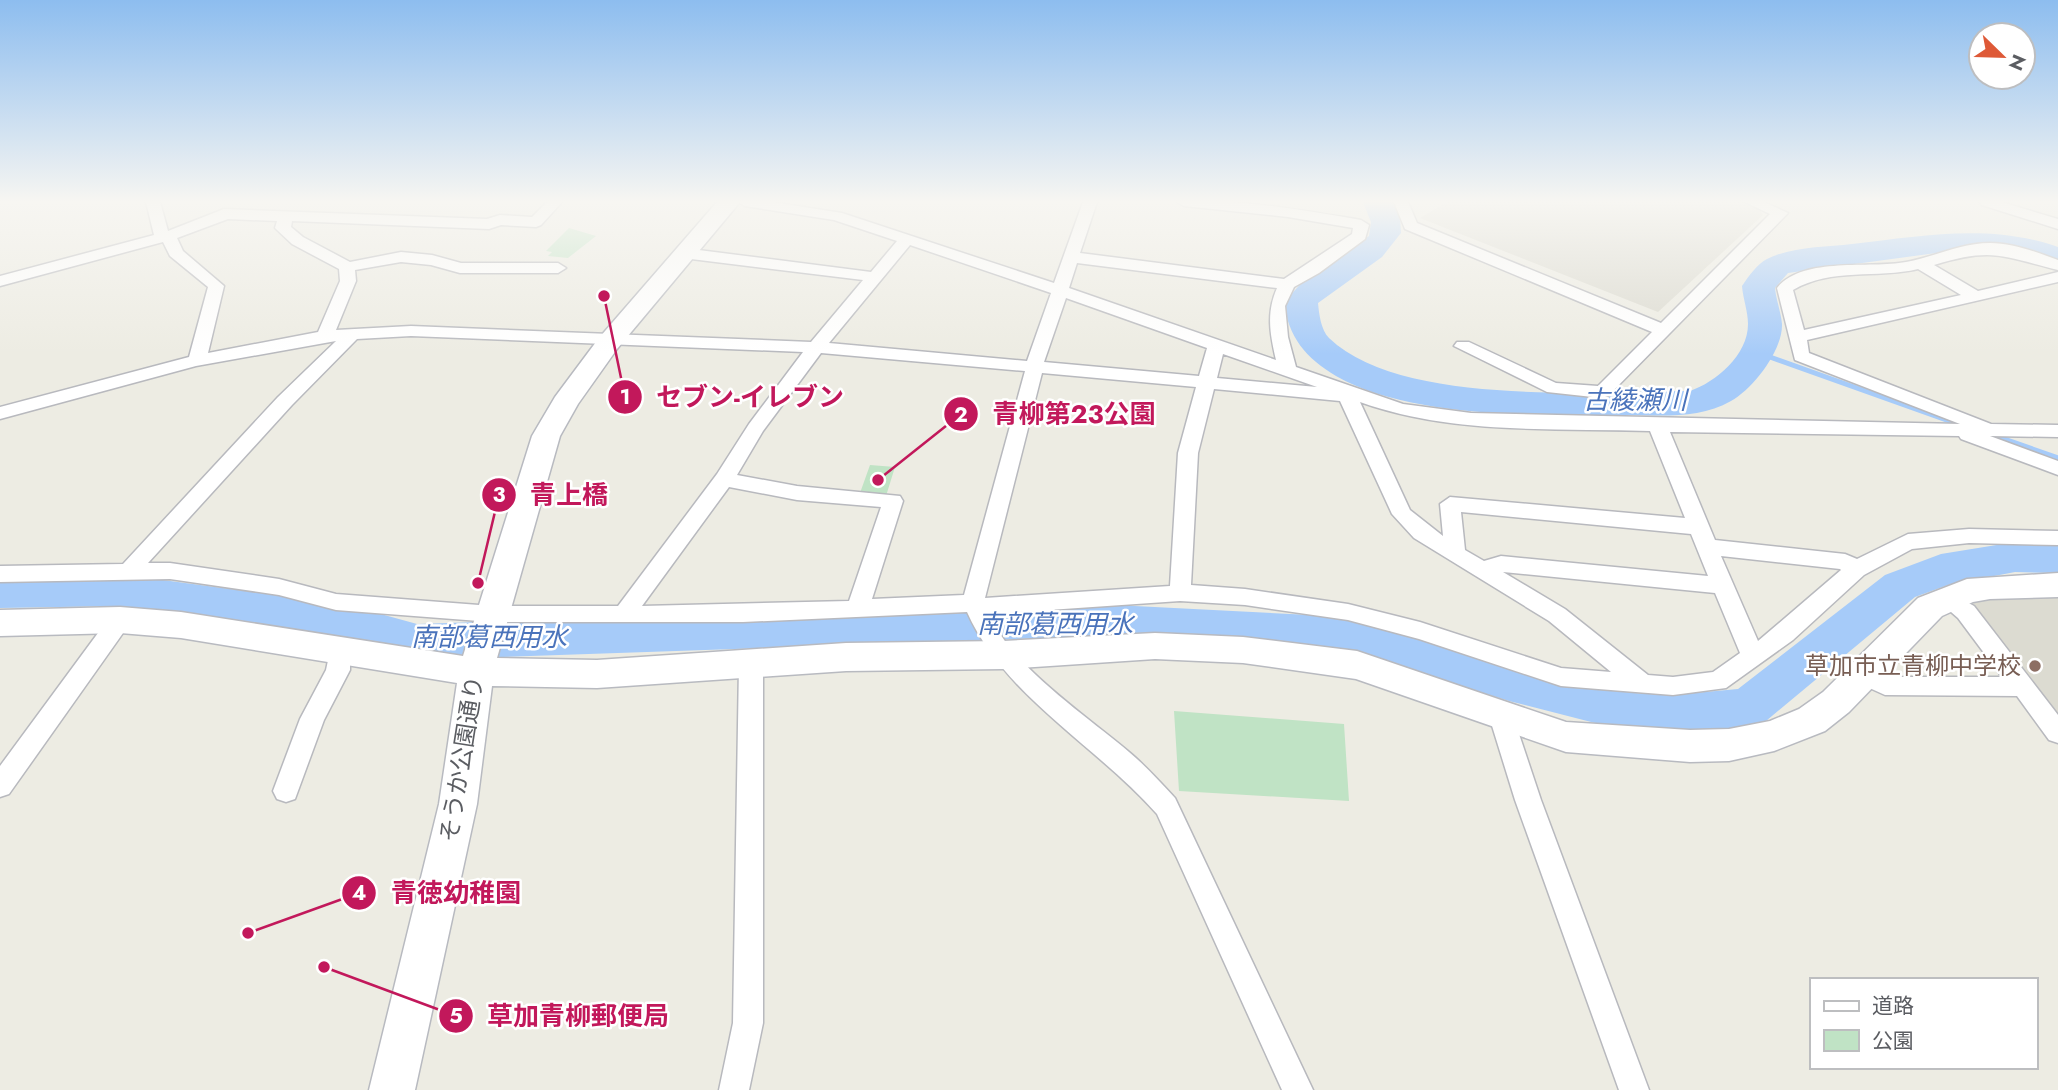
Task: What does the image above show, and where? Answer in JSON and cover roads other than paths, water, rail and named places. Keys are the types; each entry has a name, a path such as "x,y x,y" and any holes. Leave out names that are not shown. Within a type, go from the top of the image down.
{"street":[{"path":"0,281 105,253"},
{"path":"176,253 216,286 197,360"},
{"path":"324,253 336,257 347,267 348,281 325,336"},
{"path":"682,253 875,277"},
{"name":"そうか公園通り","path":"392,1090 458,804 478,666 547,436 559,412 613,338 682,253"},
{"path":"622,615 724,480 756,428 816,347 895,253"},
{"path":"948,253 1287,368 1400,410 1443,417 1829,430 2058,431"},
{"path":"1072,253 1034,367 974,605 1000,651 1139,776 1166,806 1298,1090"},
{"path":"1287,368 1279,337 1277,306 1287,284 1336,253"},
{"path":"1475,253 1662,330"},
{"path":"1602,392 1742,253"},
{"path":"1957,253 1920,263 1801,276 1785,288 1787,310 1800,336 1801,356 1997,430"},
{"path":"2012,253 2058,265"},
{"path":"347,267 401,257 432,260 460,268 550,267"},
{"path":"1071,257 1287,284"},
{"path":"1920,263 1976,297"},
{"path":"1800,336 2058,277"},
{"path":"0,413 197,360 325,336 411,331 816,347 1355,395"},
{"path":"129,571 285,401 354,333"},
{"path":"1180,593 1188,453 1217,344"},
{"path":"1463,346 1553,388 1602,392"},
{"path":"1602,392 1611,423"},
{"path":"1355,395 1402,514 1421,534 1557,615 1643,684"},
{"path":"1657,424 1747,646 1759,653"},
{"path":"1952,429 2058,468"},
{"path":"724,480 797,493 893,501 858,608"},
{"path":"1455,553 1450,504 1699,527"},
{"path":"0,574 170,571 224,578 359,604 491,618 743,614 1180,593 1245,597 1348,612 1420,631 1561,677 1674,686 1718,681 1785,634 1856,569 1908,542 1969,536 2058,538"},
{"path":"1707,547 1845,562 1856,569"},
{"path":"1483,569 1501,564 1723,586"},
{"path":"0,623 120,620 181,625 338,652 478,666 597,674 846,657 1000,651 1155,646 1243,650 1325,659 1401,679 1566,737 1666,746 1729,745 1774,736 1812,720 1836,702 1930,607 1947,599 1990,587 2058,585"},
{"path":"1947,599 1966,612 2058,733"},
{"path":"0,786 120,620"},
{"path":"286,791 312,719 338,670 338,652"},
{"path":"734,1090 748,1023 751,665"},
{"path":"1862,674 1885,686 2023,687"},
{"path":"1501,716 1528,800 1634,1090"}],"waterway":[{"name":"古綾瀬川","path":"1367,253 1319,284 1301,302 1307,331 1317,346 1350,369 1392,385 1442,395 1550,403 1693,403 1719,393 1741,372 1761,343 1765,325 1758,286 1777,266 1857,253"},
{"name":"古綾瀬川","path":"2044,253 2058,258"},
{"path":"1756,352 1966,427"},
{"path":"1984,433 2058,459"},
{"name":"南部葛西用水","path":"0,592 118,590 348,622 417,642 1076,620 1350,634 1509,682 1634,713 1672,715 1749,707 1900,586 1941,570 2015,557 2058,558"}],"place":[{"name":"セブン-イレブン","path":"604,296"},
{"name":"青柳第23公園","path":"878,480"},
{"name":"青上橋","path":"478,583"},
{"name":"草加市立青柳中学校","path":"2035,666"},
{"name":"青徳幼稚園","path":"248,933"},
{"name":"草加青柳郵便局","path":"324,967"}]}
